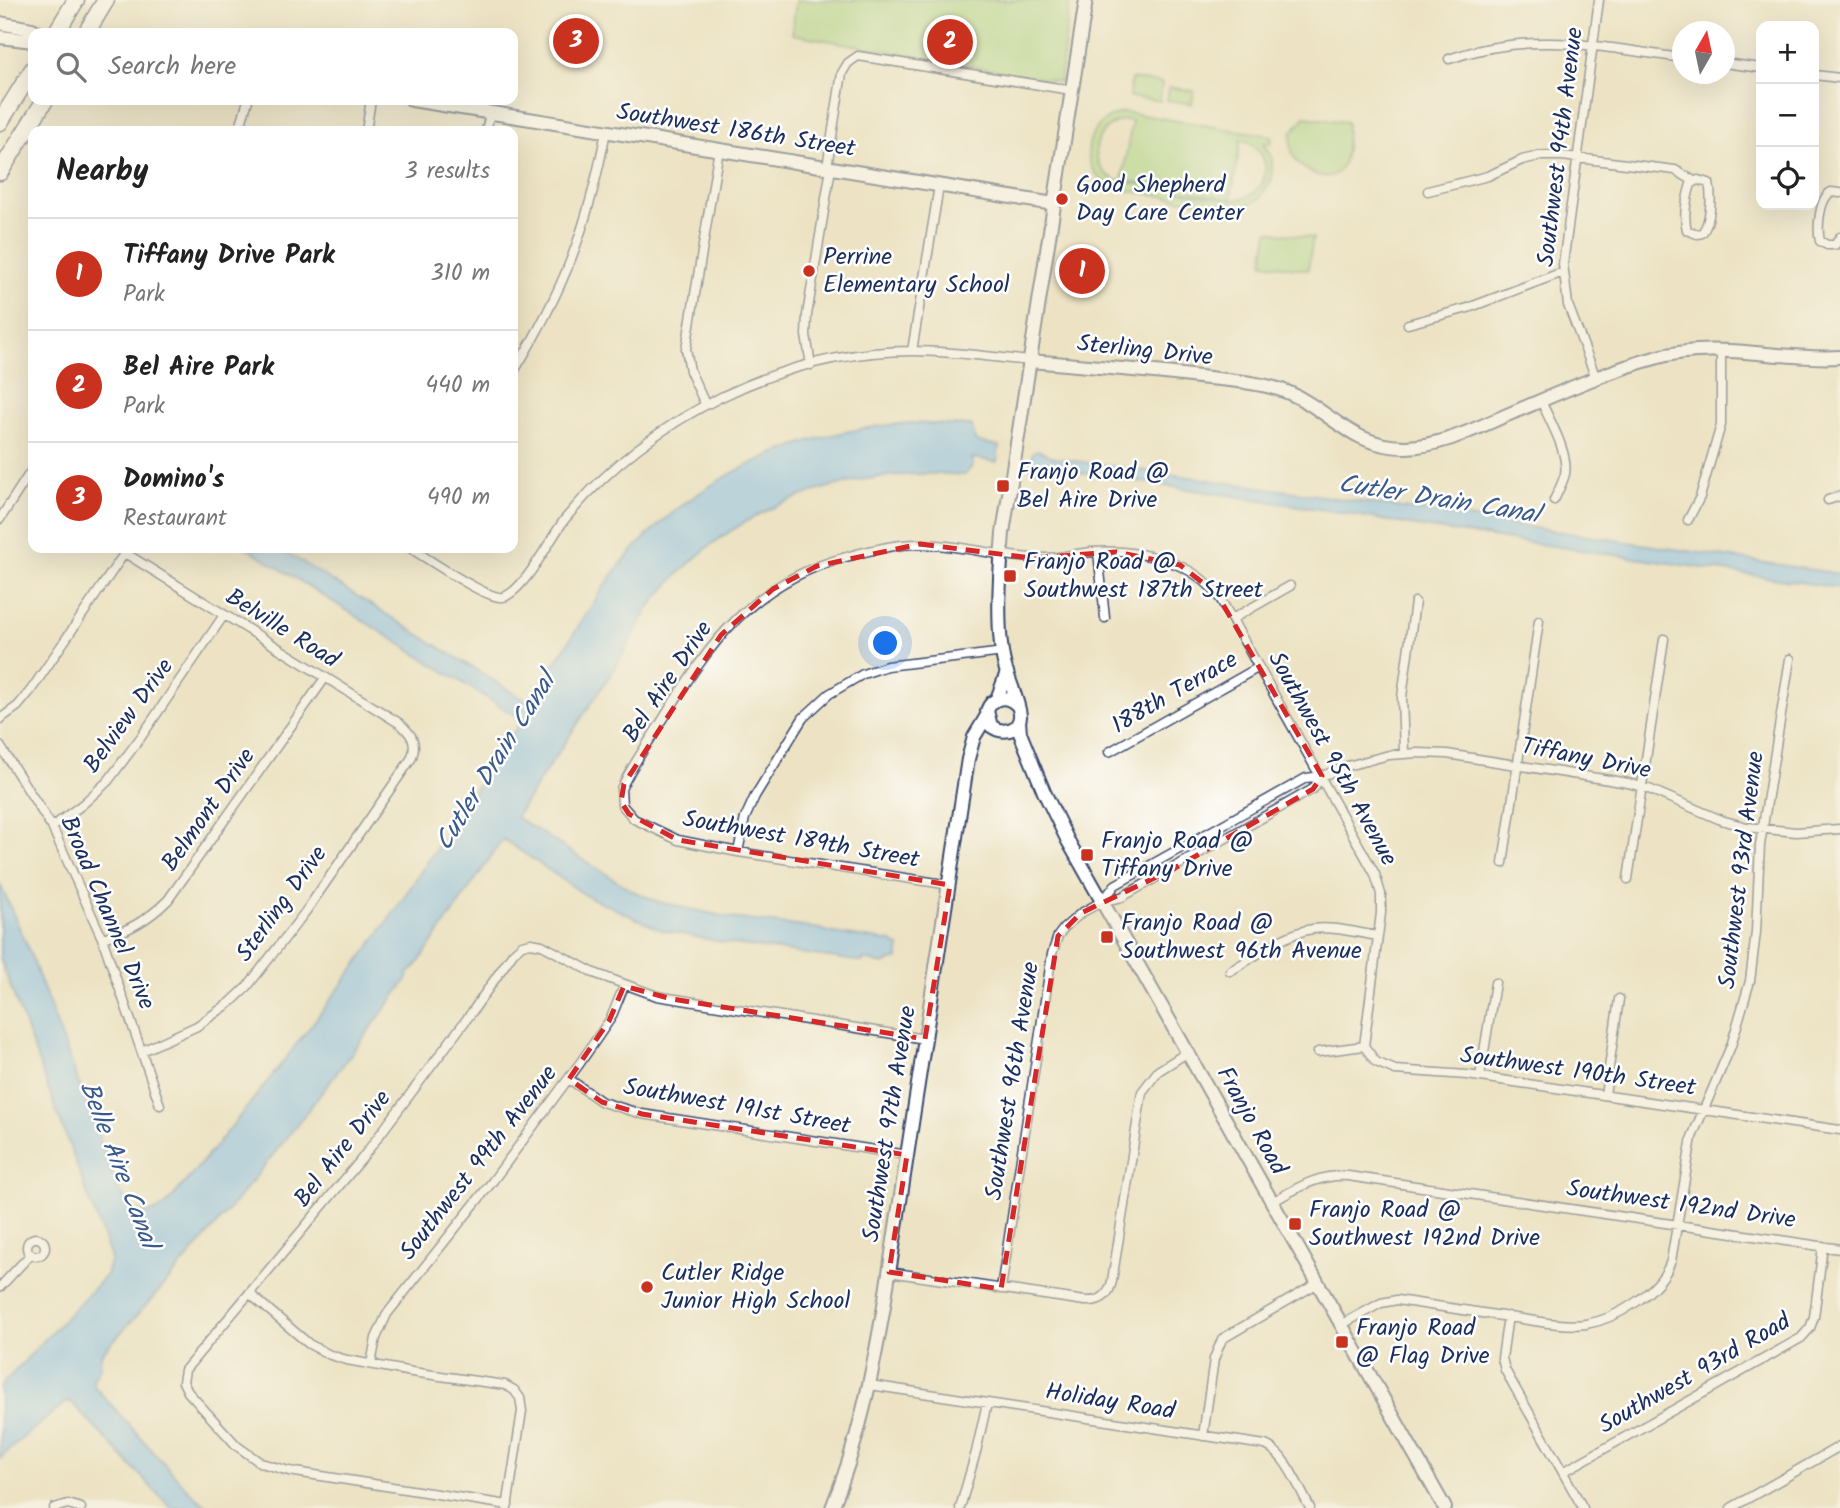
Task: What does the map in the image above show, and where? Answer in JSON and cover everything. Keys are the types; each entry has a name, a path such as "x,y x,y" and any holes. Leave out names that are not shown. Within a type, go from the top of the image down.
{"highway":[{"path":"59,28 76,0"},
{"path":"89,28 106,0"},
{"path":"0,122 28,77"},
{"path":"29,126 42,105"},
{"path":"0,172 28,127"}],"street":[{"path":"974,743 1016,726 1021,715 1007,672 1004,652 1000,591 1001,554 1086,0"},
{"name":"Southwest 94th Avenue","path":"1596,378 1568,305 1563,272 1599,0"},
{"path":"0,23 28,28"},
{"path":"0,37 28,40"},
{"path":"1449,58 1474,50 1524,42 1558,42 1672,57"},
{"path":"811,365 806,335 807,308 842,74 848,63 855,57 867,56 1071,90"},
{"path":"1735,64 1756,67"},
{"path":"1819,76 1840,78"},
{"path":"240,126 247,105"},
{"path":"367,126 370,105"},
{"name":"Southwest 186th Street","path":"442,105 1054,204"},
{"path":"487,126 490,113"},
{"path":"518,365 548,314 571,264 590,208 606,131"},
{"path":"705,404 690,371 687,349 719,149"},
{"path":"1428,191 1488,176 1531,157 1549,155 1675,170 1694,181 1706,181 1710,187 1707,225 1702,233 1697,234 1687,230 1685,226 1690,189 1694,181"},
{"path":"912,351 939,186"},
{"path":"1840,193 1831,192 1824,198 1819,234 1820,241 1826,245 1835,245 1840,237"},
{"path":"1408,324 1468,308 1563,272"},
{"path":"1688,520 1700,497 1721,425 1721,349"},
{"name":"Sterling Drive","path":"418,553 486,594 503,597 517,589 564,520 597,484 645,444 705,404 762,380 811,365 863,355 912,351 1150,371 1269,387 1303,400 1342,428 1360,437 1397,446 1440,442 1596,378 1666,355 1721,349 1811,358 1840,357"},
{"path":"1541,401 1559,441 1565,463 1565,474 1554,500"},
{"path":"0,519 28,476"},
{"path":"1828,500 1840,496"},
{"name":"Bel Aire Drive","path":"620,796 631,772 705,654 737,619 784,582 836,559 898,546 938,545 1042,558 1098,552"},
{"path":"1098,552 1105,618"},
{"name":"Southwest 95th Avenue","path":"1098,552 1134,555 1180,565 1212,587 1322,776 1377,880 1381,903 1364,1046"},
{"path":"0,719 18,706 31,690 125,553"},
{"name":"Belville Road","path":"129,553 399,723 415,741"},
{"path":"1232,619 1290,586"},
{"path":"1404,753 1402,697 1415,602"},
{"name":"Belview Drive","path":"52,827 108,781 224,615"},
{"path":"1503,863 1539,621"},
{"path":"1628,879 1664,639"},
{"path":"738,852 745,818 755,796 803,718 829,694 863,674 887,666 1004,652"},
{"name":"Southwest 93rd Avenue","path":"1508,1316 1570,1325 1589,1324 1650,1293 1671,1261 1690,1148 1731,1046 1750,981 1763,829 1790,659"},
{"name":"188th Terrace","path":"1109,752 1259,667"},
{"path":"1001,731 986,717 989,706 997,699 1007,672"},
{"name":"Belmont Drive","path":"102,938 130,928 168,900 325,678"},
{"path":"997,699 1008,698 1017,705"},
{"name":"Southwest 97th Avenue","path":"832,1508 855,1446 870,1385 968,760 976,733 986,717"},
{"name":"Franjo Road","path":"1019,721 1020,733 1054,813 1445,1508"},
{"name":"Franjo Road","path":"1001,731 1027,751"},
{"name":"Sterling Drive","path":"142,1051 197,1026 231,1002 253,981 306,911 411,759 415,741"},
{"name":"Broad Channel Drive","path":"0,746 52,827 102,938 160,1105"},
{"name":"Tiffany Drive","path":"1103,901 1115,886 1306,778 1322,776 1359,762 1404,753 1447,754 1642,786 1721,820 1763,829 1796,832 1840,829"},
{"name":"Tiffany Drive","path":"1103,901 1122,897 1273,812 1313,789 1322,776"},
{"name":"Southwest 189th Street","path":"620,796 622,805 629,814 650,829 687,843 950,885"},
{"name":"Southwest 96th Avenue","path":"1001,1289 1054,945 1063,928 1073,918 1103,901"},
{"path":"1230,971 1285,939 1311,929 1378,936"},
{"name":"Bel Aire Drive","path":"508,1506 265,1465 234,1444 188,1392 183,1376 189,1363 373,1143 513,953 528,943 542,944 583,968 624,986"},
{"path":"1480,1077 1494,983"},
{"path":"624,986 672,999 925,1039"},
{"name":"Southwest 99th Avenue","path":"371,1364 376,1338 387,1314 492,1182 569,1079 606,1025 624,986"},
{"path":"1605,1095 1619,999"},
{"path":"1318,1052 1364,1046"},
{"name":"Southwest 190th Street","path":"1364,1046 1376,1062 1388,1068 1480,1077 1840,1130"},
{"path":"889,1272 1090,1302 1106,1295 1113,1278 1142,1092 1157,1071 1188,1052"},
{"name":"Southwest 191st Street","path":"569,1079 602,1102 642,1114 907,1155"},
{"name":"Southwest 192nd Drive","path":"1272,1202 1314,1180 1330,1176 1348,1176 1840,1249"},
{"name":"Southwest 93rd Road","path":"1563,1472 1801,1338 1810,1328 1814,1317 1823,1246"},
{"path":"0,1287 31,1254"},
{"path":"1203,1436 1215,1354 1222,1339 1318,1283"},
{"path":"250,1293 312,1345 336,1357 502,1384 518,1395 522,1401 522,1416 508,1506"},
{"path":"1341,1325 1377,1305 1394,1300 1508,1316 1502,1353 1503,1364 1583,1508"},
{"name":"Holiday Road","path":"870,1385 1265,1445 1281,1456 1310,1508"},
{"path":"960,1508 987,1403"},
{"path":"1731,1508 1840,1446"},
{"path":"54,1508 68,1504 81,1508"}],"highlighted area":[{"path":"920,544 1031,558 1116,552 1180,565 1217,594 1322,776 1313,789 1173,869 1081,913 1058,936 1001,1289 889,1272 907,1155 642,1114 602,1102 569,1079 609,1021 624,986 672,999 925,1039 950,885 678,840 629,814 621,802 624,784 721,635 773,589 817,566"}],"green space":[{"path":"796,0 1070,0 1060,82 792,34"},
{"path":"1131,79 1162,83 1160,101 1129,97"},
{"path":"1169,87 1194,91 1192,104 1167,100"},
{"path":"1123,112 1272,136 1271,144 1263,143 1272,158 1272,179 1260,198 1244,207 1231,208 1119,189 1095,173 1088,150 1091,138 1108,118","holes":["1132,121 1122,180 1231,199 1241,139 1253,145 1261,154 1265,164 1262,184 1245,198 1232,200 1116,180 1106,174 1100,165 1097,146 1106,129 1115,123"]},
{"path":"1305,117 1347,122 1344,161 1331,176 1316,175 1302,167 1293,155 1291,133"},
{"path":"1268,231 1313,238 1308,270 1263,263"}],"water":[{"path":"910,423 972,426 975,441 999,446 997,462 972,458 973,465 965,475 878,477 836,485 795,498 720,538 687,566 651,606 616,666 516,817 633,891 659,902 731,918 821,929 892,942 900,948 898,959 883,964 864,959 863,962 726,943 661,930 585,895 503,839 417,965 407,975 409,977 298,1123 183,1264 101,1354 100,1367 93,1385 188,1490 209,1508 171,1508 71,1402 66,1402 0,1459 0,1387 106,1275 111,1258 0,958 0,884 27,945 119,1191 135,1211 155,1211 166,1205 194,1172 329,1002 398,906 522,720 255,553 287,553 530,703 614,573 643,540 674,511 746,466 785,449 867,428"},
{"name":"Cutler Drain Canal","path":"1038,450 1055,458 1840,574 1840,588 1422,527 1082,473 1047,469 1042,472 1030,468 1033,452"}],"place":[{"name":"Domino's","path":"576,41"},
{"name":"Bel Aire Park","path":"950,42"},
{"name":"Good Shepherd Day Care Center","path":"1062,199"},
{"name":"Perrine Elementary School","path":"809,271"},
{"name":"Tiffany Drive Park","path":"1082,271"},
{"name":"Franjo Road @ Bel Aire Drive","path":"1003,486"},
{"name":"Franjo Road @ Southwest 187th Street","path":"1010,576"},
{"name":"Franjo Road @ Tiffany Drive","path":"1087,855"},
{"name":"Franjo Road @ Southwest 96th Avenue","path":"1107,937"},
{"name":"Franjo Road @ Southwest 192nd Drive","path":"1295,1224"},
{"name":"Cutler Ridge Junior High School","path":"647,1287"},
{"name":"Franjo Road @ Flag Drive","path":"1342,1342"}],"water label":[{"name":"Belle Aire Canal","path":"118,1165"}]}
